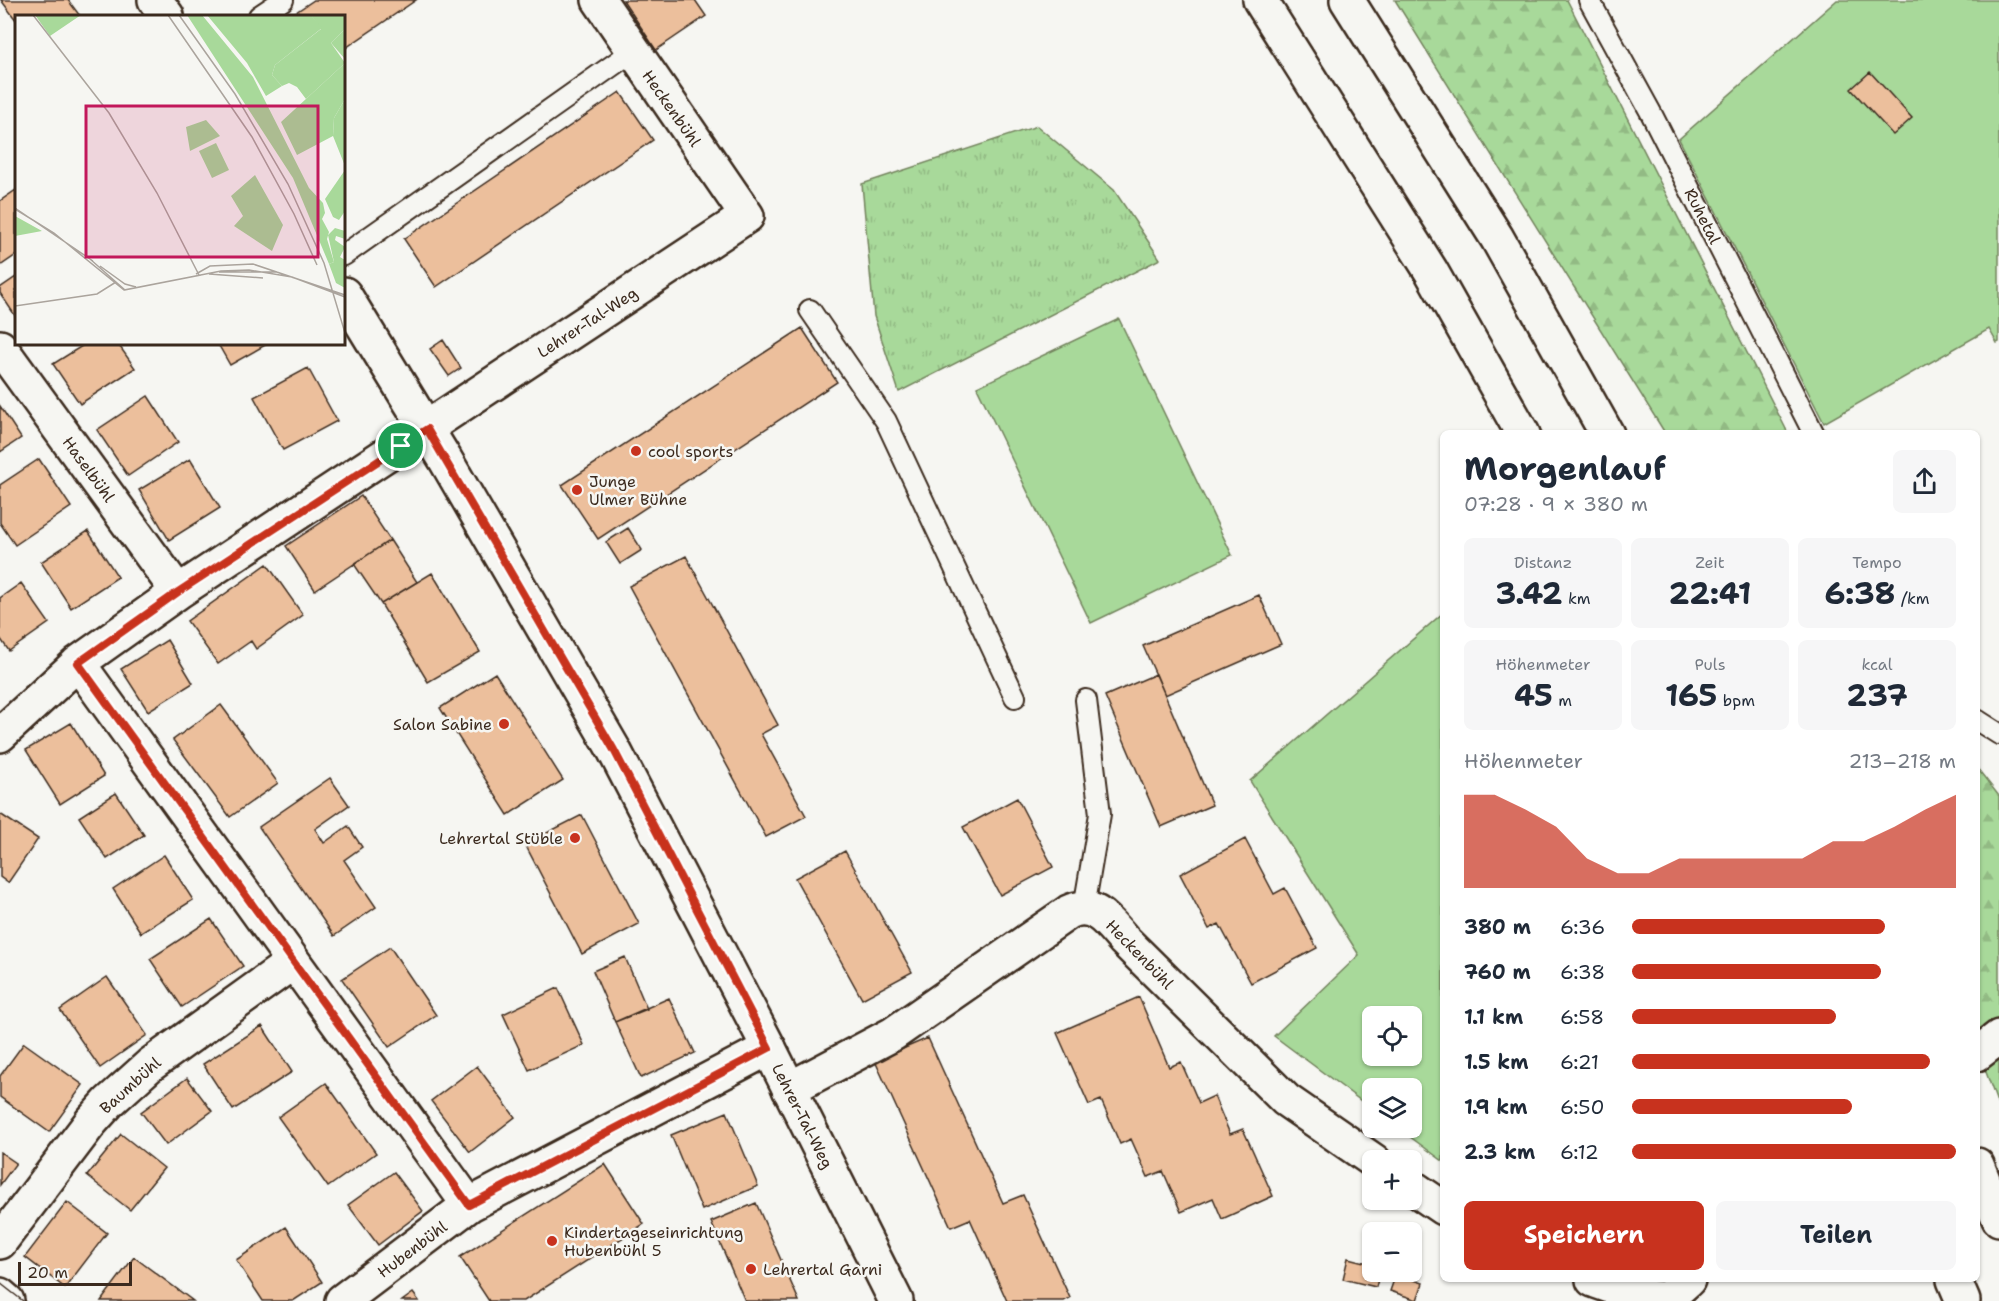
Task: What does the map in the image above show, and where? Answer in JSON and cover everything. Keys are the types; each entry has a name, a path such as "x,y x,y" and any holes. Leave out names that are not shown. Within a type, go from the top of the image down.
{"main road":[{"path":"155,0 166,15"},
{"name":"Heckenbühl","path":"599,0 747,216"},
{"path":"1260,0 1431,271 1521,430"},
{"path":"1347,0 1497,238 1604,430"},
{"name":"Lehrer-Tal-Weg","path":"427,429 747,216"},
{"name":"Lehrer-Tal-Weg","path":"345,296 427,429 614,750 769,1048 896,1301"},
{"name":"Haselbühl","path":"0,347 178,592"},
{"path":"0,735 78,663 178,592 427,429"},
{"path":"78,663 469,1205"},
{"path":"789,1089 892,1034 1069,912 1084,908"},
{"name":"Heckenbühl","path":"1084,908 1103,916 1124,940 1286,1100 1362,1153"},
{"name":"Baumbühl","path":"0,1242 90,1122 116,1095 150,1065 293,962"},
{"path":"1980,1052 1999,1037"},
{"name":"Hubenbühl","path":"342,1301 469,1205 769,1048"},
{"path":"1980,1172 1999,1219"},
{"path":"1422,1194 1440,1206"},
{"path":"1598,1282 1639,1297 1654,1299 1666,1298 1686,1282"},
{"path":"1955,1282 1963,1301"},
{"path":"0,1295 8,1301"}],"lane":[{"path":"260,15 283,0"},
{"name":"Ruhetal","path":"1589,0 1650,111 1812,430"},
{"path":"345,254 633,51"},
{"path":"810,310 886,421 1015,697"},
{"path":"1084,908 1100,814 1086,700"},
{"path":"1980,722 1999,734"}],"green space":[{"path":"1395,0 1567,0 1786,430 1663,430"},
{"path":"1837,0 1999,0 1999,342 1997,343 1989,329 1824,423 1679,139"},
{"path":"1037,126 1114,190 1160,259 899,392 874,316 862,184"},
{"path":"1119,319 1232,555 1091,623 977,387"},
{"path":"1440,616 1440,1159 1412,1138 1422,1138 1422,1078 1362,1078 1362,1102 1274,1036 1359,955 1250,781"},
{"path":"1980,772 1999,796 1999,1108 1980,1055"}],"building":[{"path":"1,0 68,0 79,15 15,15 15,19"},
{"path":"314,0 416,0 345,48 345,15 292,15"},
{"path":"623,0 695,0 706,16 656,50"},
{"path":"1870,72 1912,118 1893,135 1851,89"},
{"path":"620,92 653,140 436,287 404,239"},
{"path":"15,191 15,256 0,266 0,201"},
{"path":"15,278 15,316 0,293 0,288"},
{"path":"802,328 837,382 598,539 562,485"},
{"path":"443,340 461,368 449,376 430,349"},
{"path":"83,345 119,345 135,368 80,404 53,364"},
{"path":"219,345 265,345 230,365"},
{"path":"308,368 337,421 283,450 254,397"},
{"path":"148,396 178,442 128,476 97,430"},
{"path":"0,406 21,438 0,452"},
{"path":"39,459 71,507 15,545 0,523 0,485"},
{"path":"190,459 220,508 169,540 139,490"},
{"path":"361,496 390,540 315,590 286,546"},
{"path":"628,528 642,550 620,564 606,542"},
{"path":"88,531 118,577 71,608 41,562"},
{"path":"390,540 417,582 381,604 354,564"},
{"path":"686,556 778,725 761,734 806,816 766,837 629,586"},
{"path":"267,564 303,615 256,649 251,641 218,664 187,621"},
{"path":"432,573 480,652 428,682 381,604"},
{"path":"21,583 49,623 9,651 0,638 0,598"},
{"path":"1259,595 1281,644 1165,695 1143,646"},
{"path":"167,640 193,683 148,711 121,669"},
{"path":"495,673 563,780 508,815 440,708"},
{"path":"1156,674 1212,805 1161,827 1105,696"},
{"path":"221,705 278,783 230,817 173,740"},
{"path":"71,723 104,776 60,804 26,750"},
{"path":"330,778 349,805 315,829 324,843 348,826 362,847 344,860 376,907 334,936 259,827"},
{"path":"116,793 144,835 107,859 79,817"},
{"path":"1017,798 1053,867 1000,895 963,827"},
{"path":"0,814 38,839 8,883 0,877"},
{"path":"582,815 639,924 582,954 525,844"},
{"path":"1245,839 1274,894 1285,888 1317,948 1251,983 1219,924 1209,929 1180,874"},
{"path":"845,851 912,972 862,999 795,878"},
{"path":"164,855 193,900 141,933 113,889"},
{"path":"211,919 243,966 182,1007 150,959"},
{"path":"390,947 436,1015 389,1047 342,979"},
{"path":"625,957 647,1009 615,1022 593,971"},
{"path":"107,977 147,1035 100,1068 60,1010"},
{"path":"558,988 584,1045 529,1070 503,1014"},
{"path":"1139,997 1169,1067 1181,1062 1199,1103 1214,1096 1230,1134 1243,1129 1273,1196 1222,1219 1213,1198 1181,1212 1163,1171 1148,1177 1131,1139 1120,1144 1101,1100 1089,1105 1057,1033"},
{"path":"669,998 695,1053 641,1078 615,1022"},
{"path":"262,1026 292,1072 233,1110 203,1064"},
{"path":"928,1038 1003,1203 1023,1195 1070,1298 1064,1301 1007,1301 970,1219 951,1227 875,1061"},
{"path":"24,1043 83,1085 49,1132 0,1097 0,1076"},
{"path":"477,1066 515,1117 470,1152 431,1101"},
{"path":"187,1078 212,1111 166,1145 141,1112"},
{"path":"326,1083 376,1153 328,1187 278,1117"},
{"path":"727,1112 758,1186 702,1210 671,1135"},
{"path":"121,1134 164,1168 130,1210 87,1176"},
{"path":"0,1152 16,1163 0,1185"},
{"name":"Kindertageseinrichtung Hubenbühl 5","path":"605,1164 644,1224 524,1301 489,1301 460,1257"},
{"path":"394,1172 423,1211 378,1245 348,1205"},
{"path":"67,1202 107,1233 65,1288 25,1257"},
{"path":"756,1203 799,1301 745,1301 711,1222"},
{"path":"286,1227 322,1282 293,1301 263,1301 236,1260"},
{"path":"134,1257 193,1301 101,1301"},
{"path":"1348,1258 1362,1262 1362,1282 1377,1282 1376,1287 1343,1279"},
{"path":"1393,1282 1423,1283 1417,1300 1390,1291"},
{"path":"413,1293 419,1301 402,1301"}],"tram line":[{"path":"0,1283 23,1301"}],"place":[{"name":"cool sports","path":"636,451"},
{"name":"Junge Ulmer Bühne","path":"577,490"},
{"name":"Salon Sabine","path":"504,724"},
{"name":"Lehrertal Stüble","path":"575,838"},
{"name":"Kindertageseinrichtung Hubenbühl 5","path":"552,1241"},
{"name":"Lehrertal Garni","path":"751,1269"}],"route":[{"path":"427,429 614,750 769,1048 469,1205 78,663 178,592 401,446 427,429"}]}
